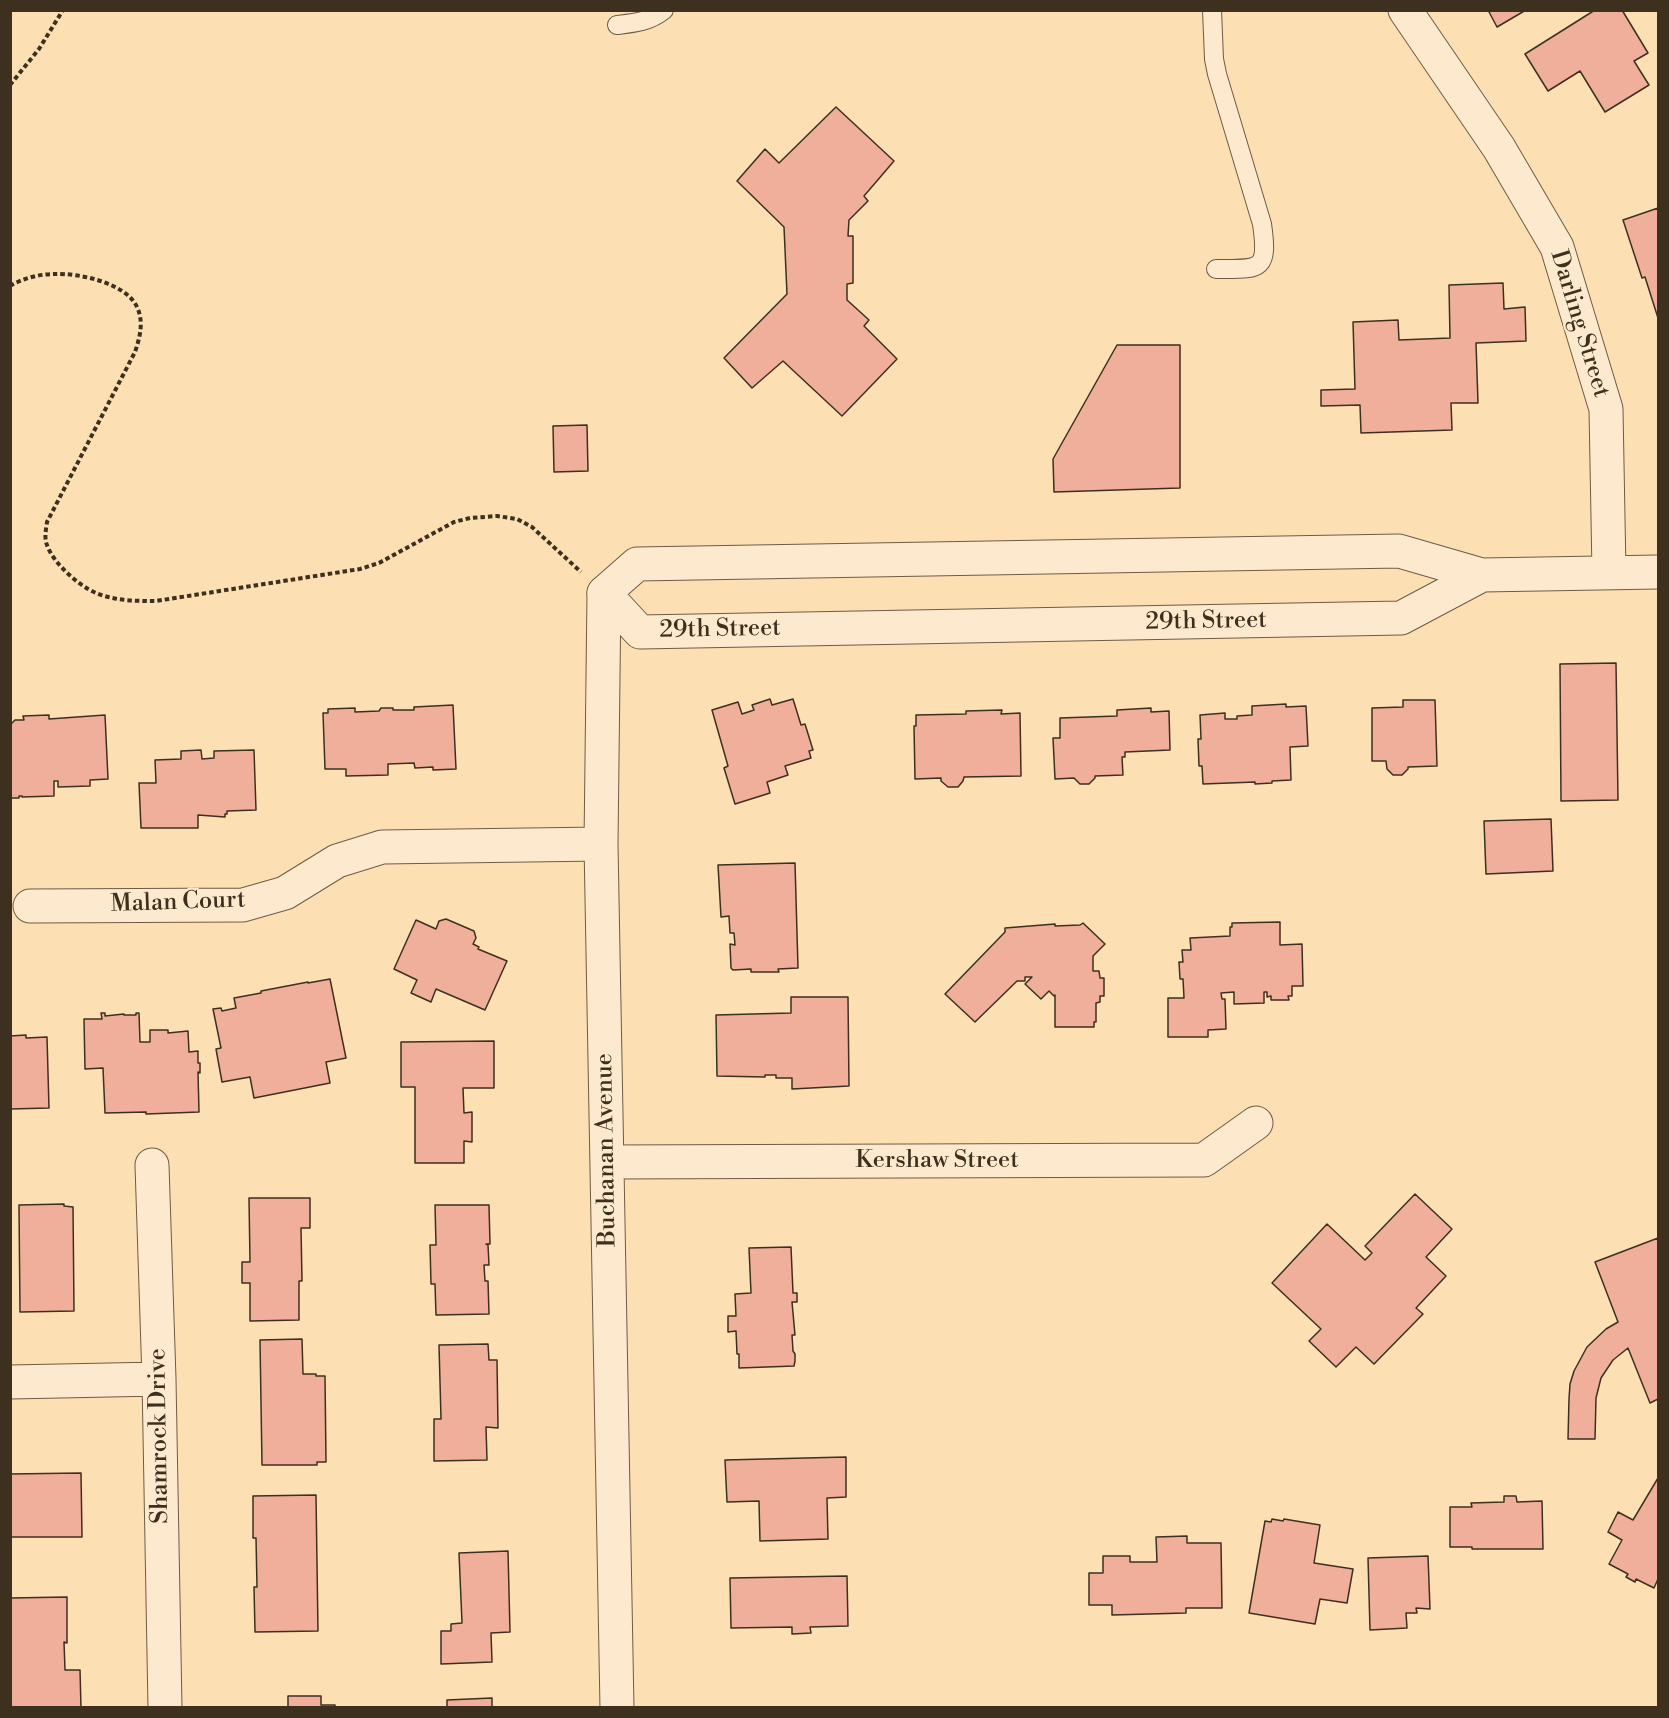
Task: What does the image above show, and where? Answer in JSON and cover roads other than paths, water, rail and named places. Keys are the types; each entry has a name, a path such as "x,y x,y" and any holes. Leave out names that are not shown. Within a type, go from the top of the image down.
{"street":[{"name":"Darling Street","path":"1405,10 1499,148 1557,247 1606,409 1609,572"},
{"name":"29th Street","path":"1482,575 1401,618 640,632 604,593 637,564 1399,551 1482,575 1659,572"},
{"name":"Buchanan Avenue","path":"604,593 601,844 618,1707"},
{"name":"Malan Court","path":"30,906 243,905 285,893 337,861 382,847 601,844"},
{"name":"Kershaw Street","path":"607,1162 1204,1160 1256,1123"},
{"name":"Shamrock Drive","path":"152,1165 159,1378 165,1707"},
{"path":"10,1382 159,1378"}],"lane":[{"path":"617,25 642,22 664,10"},
{"path":"1212,10 1214,59 1217,74 1262,224 1265,246 1263,261 1257,266 1244,269 1216,269"}]}
